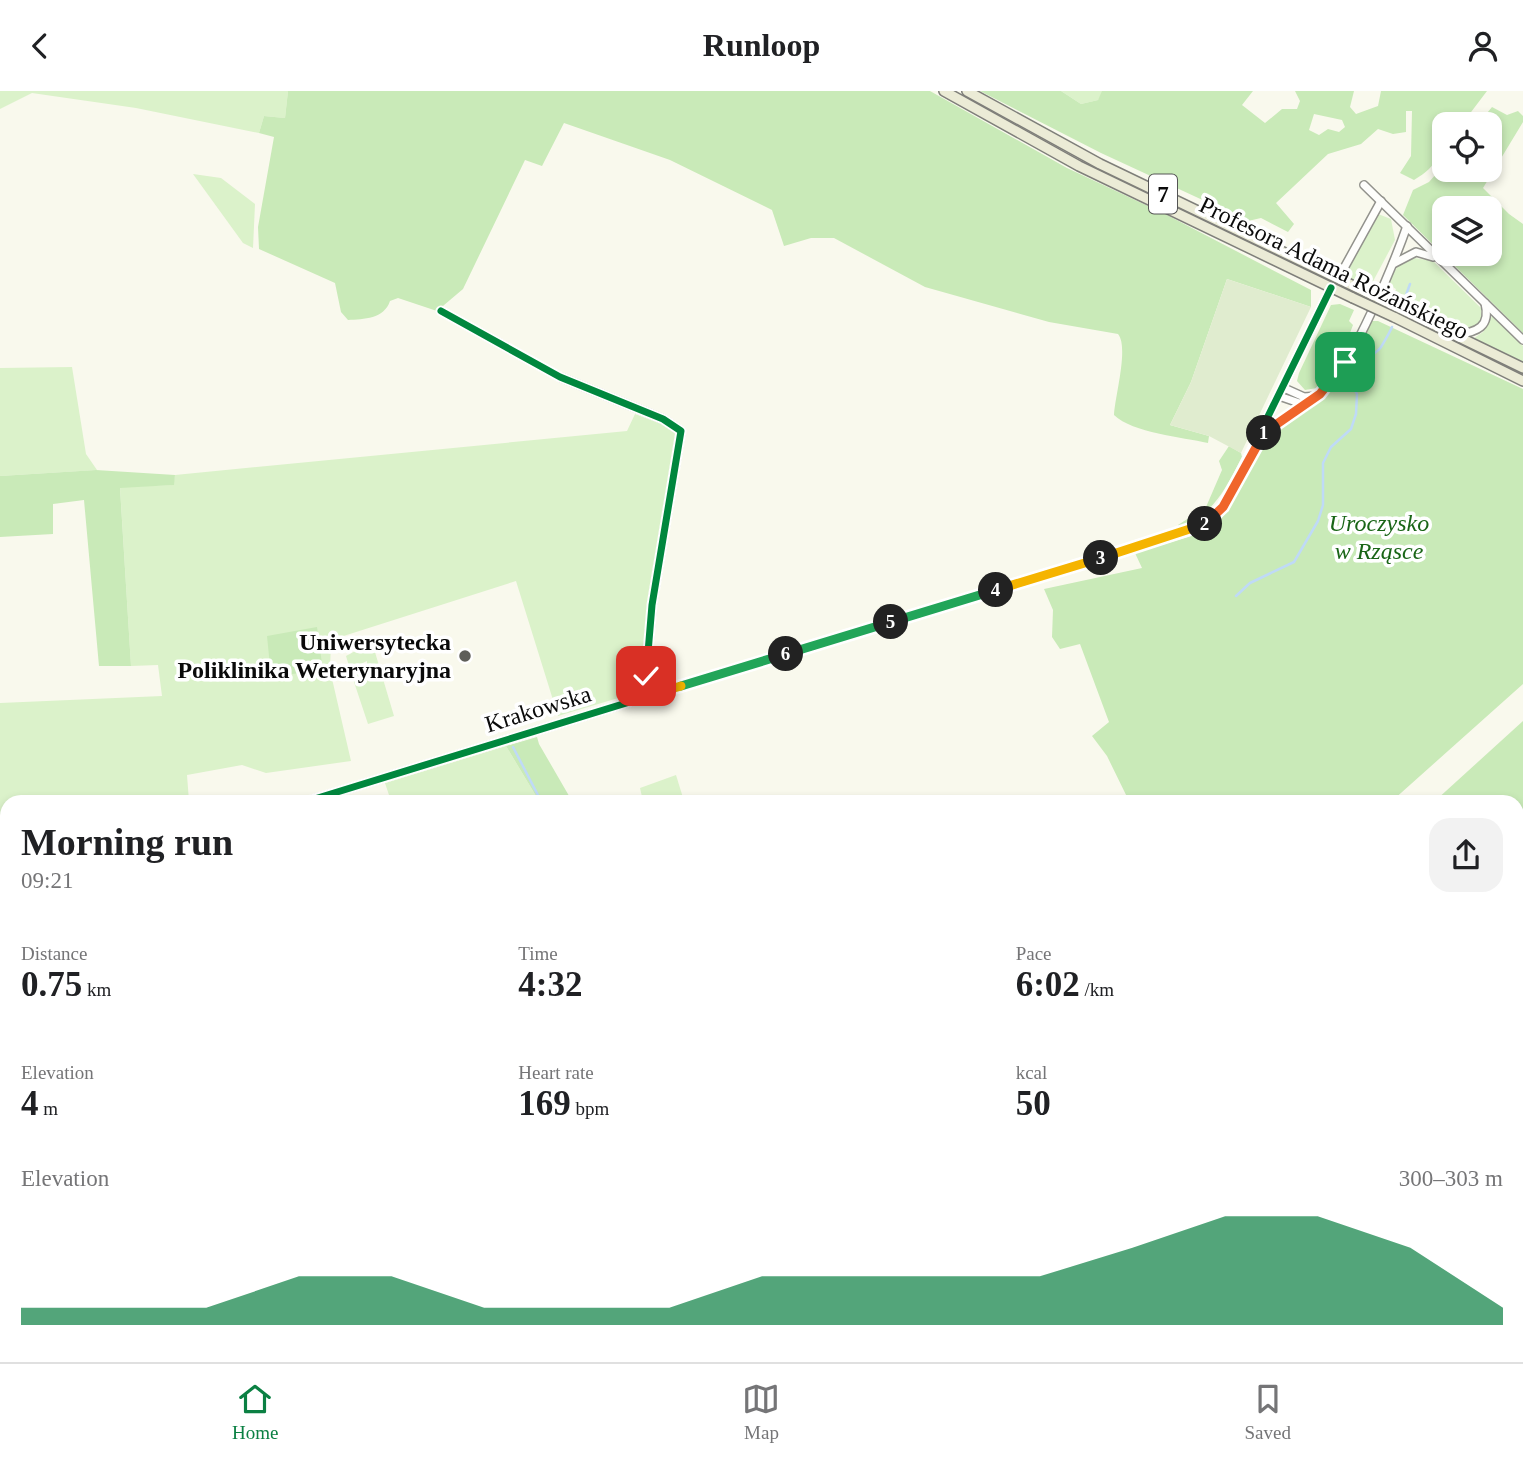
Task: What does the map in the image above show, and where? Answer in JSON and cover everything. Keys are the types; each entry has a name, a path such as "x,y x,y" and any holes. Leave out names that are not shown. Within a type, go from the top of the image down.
{"main road":[{"name":"Profesora Adama Rożańskiego","path":"944,91 1079,166 1523,381"},
{"name":"Profesora Adama Rożańskiego","path":"967,91 1100,164 1523,368"}],"street":[{"path":"1364,185 1432,253"},
{"path":"1338,279 1381,201"},
{"path":"1260,435 1306,405 1341,369 1392,264 1407,226"},
{"path":"1392,264 1416,252 1432,257"},
{"path":"1445,266 1523,340"},
{"name":"Krakowska","path":"326,795 1192,530 1220,511 1331,288"},
{"path":"1452,335 1472,333 1483,327 1488,316 1484,302"},
{"path":"441,311 560,377 680,429 681,441 652,605 646,676 650,695"},
{"path":"1283,387 1304,397 1318,395"},
{"path":"1279,396 1306,405"}],"green space":[{"path":"0,91 288,91 285,118 264,116 259,133 136,108 32,93 0,109"},
{"path":"288,91 930,91 1067,168 1165,214 1311,290 1311,307 1227,279 1191,382 1170,425 1209,436 1208,443 1158,433 1133,426 1114,415 1122,360 1118,334 1049,322 925,287 834,238 811,238 784,246 772,210 670,160 564,123 542,166 525,160 463,289 437,311 398,298 390,301 378,315 348,320 341,312 335,283 259,249 258,227 274,137 259,133 264,116 285,118"},
{"path":"980,91 1061,91 1081,104 1098,100 1102,91 1253,91 1242,105 1265,123 1282,109 1297,109 1300,101 1295,91 1354,91 1350,107 1356,114 1378,106 1381,91 1487,91 1471,112 1432,112 1432,165 1414,180 1400,173 1411,156 1412,111 1406,111 1406,132 1393,134 1378,129 1361,144 1328,154 1276,203 1294,224 1288,232 1261,218 1248,221 1101,153","holes":["1314,114 1342,120 1345,127 1339,132 1328,129 1319,135 1309,130"]},
{"path":"1061,91 1103,92 1098,100 1081,104"},
{"path":"1492,107 1501,112 1488,112"},
{"path":"1518,111 1523,116 1523,122 1502,157 1502,112 1507,115"},
{"path":"193,174 221,178 255,204 253,248 243,243"},
{"path":"1432,179 1432,182 1487,182 1483,188 1491,196 1432,196 1432,244 1403,215 1413,190"},
{"path":"1502,207 1523,224 1523,333 1455,266 1502,266"},
{"path":"1378,214 1391,219 1395,240 1370,287 1345,276 1345,270"},
{"path":"1415,258 1432,261 1432,266 1438,266 1481,308 1482,320 1474,328 1462,328 1392,298 1396,289 1387,284 1399,264"},
{"path":"1227,279 1311,307 1241,453 1209,436 1170,425 1191,382"},
{"path":"1340,304 1354,310 1349,321 1353,325 1342,354 1317,388 1305,390 1297,381 1299,373 1331,305"},
{"path":"1492,316 1523,346 1523,362 1474,338 1483,332"},
{"name":"Uroczysko w Rząsce","path":"1369,321 1378,321 1523,389 1523,684 1399,795 1126,795 1107,756 1092,736 1109,722 1080,644 1060,649 1052,637 1053,610 1044,589 1142,568 1135,553 1191,536 1217,522 1231,505 1263,440 1321,400 1337,385"},
{"path":"72,367 86,454 97,470 0,476 0,368"},
{"path":"635,414 675,429 677,441 638,689 635,693 558,716 516,581 331,640 330,670 351,761 266,773 242,765 187,775 189,795 0,795 0,703 162,696 158,665 131,666 120,487 173,485 175,475 627,431"},
{"path":"1229,446 1241,453 1242,457 1224,490 1202,515 1179,529 1178,525 1206,507 1222,470 1219,461"},
{"path":"96,470 175,475 174,485 120,488 131,666 99,666 84,500 53,504 53,534 0,537 0,476"},
{"path":"317,627 323,671 271,676 267,636"},
{"path":"372,642 394,716 368,724 350,670 367,665 367,661 350,669 346,656"},
{"path":"1523,721 1523,795 1442,795"},
{"path":"537,737 569,795 535,795 506,746"},
{"path":"506,746 535,795 389,795 385,783"},
{"path":"676,775 682,795 642,795 640,788"}],"waterway":[{"path":"1406,295 1410,284"},
{"path":"1236,596 1250,583 1294,562 1318,521 1323,505 1323,463 1331,447 1351,429 1356,414 1357,394 1352,385 1353,375 1359,363 1381,347 1392,327"},
{"path":"513,747 538,795"}],"cycle path":[{"path":"327,795 1201,526 1217,515 1226,502 1331,288"},
{"path":"441,311 560,377 663,419 681,431 652,605 646,676 650,695"}],"place":[{"name":"Uniwersytecka Poliklinika Weterynaryjna","path":"465,656"}],"route":[{"path":"646,676 650,695 1192,530 1213,519 1220,511 1260,435 1320,394 1345,362"}]}
